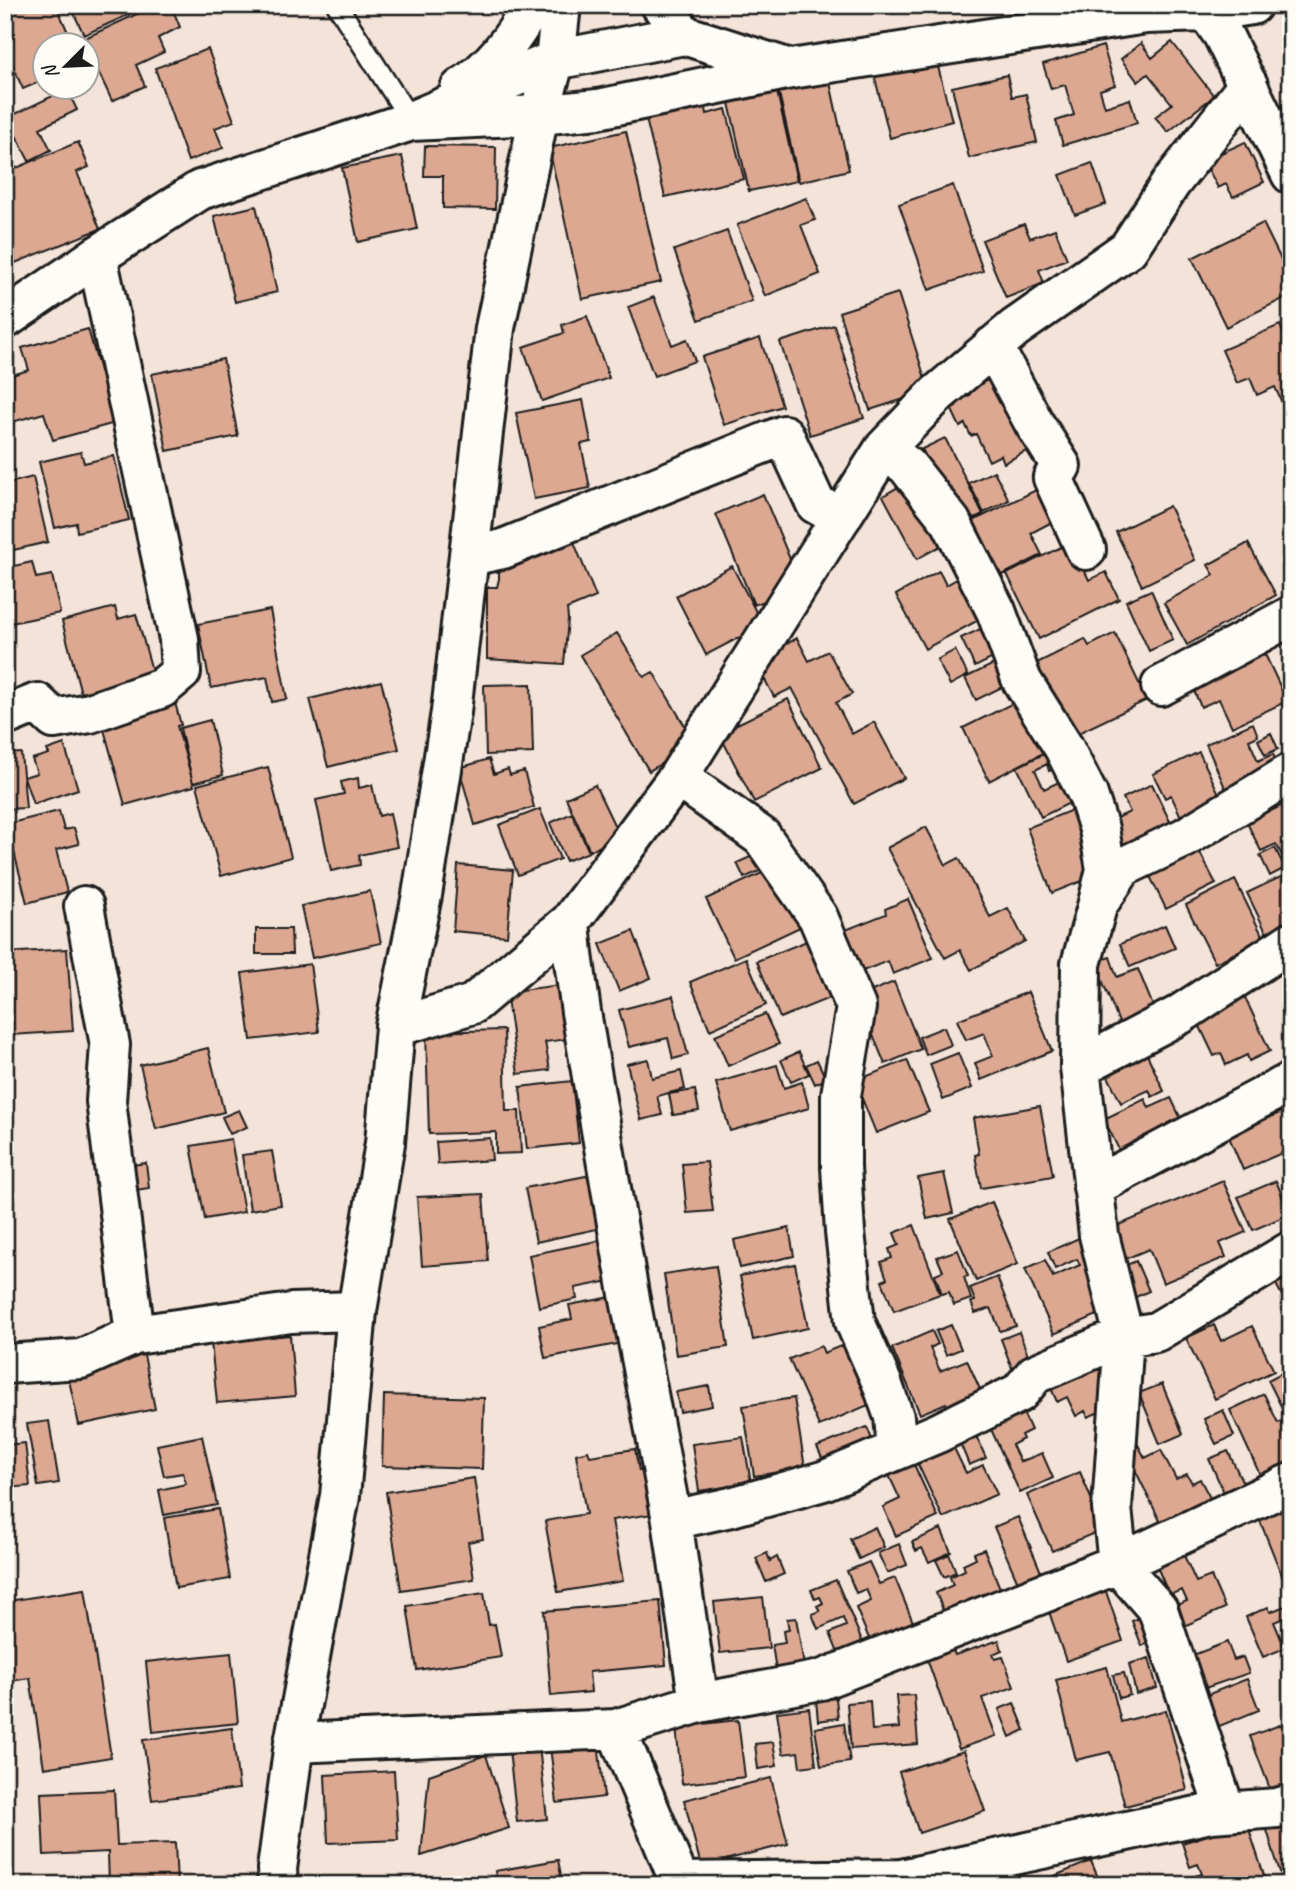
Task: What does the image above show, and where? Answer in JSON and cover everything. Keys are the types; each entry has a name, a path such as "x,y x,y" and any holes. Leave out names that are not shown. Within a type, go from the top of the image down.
{"street":[{"path":"411,121 471,81 496,60 532,5"},
{"path":"278,1885 294,1743 340,1496 357,1311 385,1143 395,1027 422,895 447,738 495,328 539,115 555,60 561,5"},
{"path":"661,5 684,35"},
{"path":"411,121 598,110 791,69 1146,13 1252,5"},
{"path":"1208,8 1291,174"},
{"path":"5,319 200,190 411,121 555,60 684,35 791,69"},
{"path":"395,1027 473,1004 570,922 678,777 884,449 937,394 993,346 1128,249 1171,183 1248,85"},
{"path":"5,716 37,703 54,719 90,713 162,688 181,672 178,639 97,256"},
{"path":"993,346 1034,423 1061,466 1053,478 1086,550"},
{"path":"470,555 503,549 784,435 816,504 841,518"},
{"path":"884,449 907,467 951,522 996,611 1022,681 1064,748 1087,795 1099,829 1106,869 1081,964 1080,1067 1099,1235 1124,1338 1112,1508 1118,1564 1158,1610 1221,1798 1212,1813"},
{"path":"1161,687 1291,616"},
{"path":"1098,903 1123,867 1184,838 1291,773"},
{"path":"678,777 762,837 818,917 856,1007 841,1096 845,1232 855,1322 894,1417 897,1449"},
{"path":"83,906 110,1045 106,1101 135,1335"},
{"path":"570,922 583,1025 671,1520 699,1703"},
{"path":"1080,1067 1179,1015 1291,942"},
{"path":"1093,1187 1291,1082"},
{"path":"671,1520 731,1507 823,1480 939,1433 1019,1393 1035,1374 1103,1345 1156,1332 1291,1251"},
{"path":"5,1364 81,1359 135,1335 291,1313 357,1311"},
{"path":"294,1743 616,1729 699,1703 821,1680 1118,1564 1291,1483"},
{"path":"616,1729 680,1883 901,1879 1212,1813 1277,1808 1291,1804"}],"lane":[{"path":"337,5 411,121"}],"building":[{"path":"5,5 56,5 68,32 32,32 32,85 23,89 5,49"},
{"path":"70,5 126,5 130,14 91,32 83,32"},
{"path":"156,5 171,5 180,27 158,38 164,52 136,65 145,86 112,101 102,80 102,32 98,32"},
{"path":"1172,42 1214,96 1168,132 1155,117 1172,104 1148,74 1138,82 1121,59 1141,43 1152,58"},
{"path":"1103,46 1115,85 1100,90 1105,107 1130,99 1137,123 1063,145 1056,121 1074,115 1065,85 1051,89 1043,64"},
{"path":"208,49 234,121 215,128 223,148 188,161 155,68"},
{"path":"935,55 952,121 890,138 873,70"},
{"path":"828,73 849,170 799,182 777,84"},
{"path":"1007,75 1012,97 1026,94 1037,142 969,158 952,87"},
{"path":"775,83 797,181 749,191 727,94"},
{"path":"40,102 73,102 77,110 40,128 51,150 29,161 7,118"},
{"path":"705,104 707,114 726,109 744,179 665,197 646,119"},
{"path":"626,131 661,282 582,299 549,148"},
{"path":"78,142 89,167 77,172 100,229 5,267 5,153 12,170"},
{"path":"1245,142 1264,182 1233,197 1226,184 1218,188 1204,161"},
{"path":"425,146 496,147 495,209 443,208 443,176 424,176"},
{"path":"402,156 417,229 358,242 342,168"},
{"path":"1092,163 1106,204 1075,215 1060,175"},
{"path":"953,185 983,271 929,290 899,204"},
{"path":"806,198 815,220 801,225 820,274 765,296 737,225"},
{"path":"256,206 277,292 235,302 214,216"},
{"path":"1263,223 1291,280 1291,295 1226,327 1192,258"},
{"path":"1024,224 1030,238 1055,229 1067,259 1039,270 1044,283 1006,298 982,240"},
{"path":"727,231 752,301 699,320 674,250"},
{"path":"898,293 929,391 870,410 839,312"},
{"path":"654,297 672,345 687,339 695,361 654,376 628,307"},
{"path":"587,316 609,378 542,401 523,347 564,333 562,325"},
{"path":"834,325 864,418 810,435 780,342"},
{"path":"1280,325 1285,336 1291,334 1291,401 1283,405 1275,387 1257,395 1250,378 1237,383 1222,350"},
{"path":"88,329 115,423 53,440 44,413 5,424 5,377 29,370 22,348"},
{"path":"760,338 782,406 724,425 702,357"},
{"path":"223,359 238,436 167,451 152,374"},
{"path":"999,375 1034,447 1004,463 1001,455 989,461 976,434 971,436 965,424 960,427 951,408 956,406 954,403 970,395 968,389"},
{"path":"583,400 591,442 581,444 590,488 534,499 516,413"},
{"path":"945,438 983,514 960,525 922,449"},
{"path":"81,452 84,463 114,456 129,520 77,532 76,523 55,528 39,462"},
{"path":"994,471 1009,500 984,513 969,483"},
{"path":"33,477 48,542 5,552 5,484"},
{"path":"907,482 942,545 917,559 883,496"},
{"path":"1036,490 1052,522 1031,533 1042,555 1000,576 973,521"},
{"path":"763,494 790,559 774,597 754,605 716,514"},
{"path":"1169,506 1195,560 1142,586 1116,532"},
{"path":"572,537 596,597 567,609 564,664 487,659 487,587 497,587 499,567"},
{"path":"1071,542 1089,580 1106,572 1119,599 1039,639 1007,574"},
{"path":"1248,543 1276,595 1187,645 1164,603 1214,575 1208,565"},
{"path":"32,562 36,578 52,575 60,613 6,624 5,568"},
{"path":"732,566 763,625 706,655 676,596"},
{"path":"939,571 946,585 964,575 986,616 925,649 896,595"},
{"path":"1151,590 1173,640 1149,651 1126,601"},
{"path":"115,607 118,619 136,614 153,674 81,693 62,621"},
{"path":"270,610 287,699 272,702 267,677 211,688 198,624"},
{"path":"989,625 1003,653 975,667 961,638"},
{"path":"617,633 644,677 653,672 695,743 649,771 580,655"},
{"path":"1115,633 1147,700 1066,739 1031,666 1085,639 1089,646"},
{"path":"797,638 809,661 828,651 852,694 836,703 852,734 874,722 904,778 854,804 792,688 774,697 755,661"},
{"path":"955,650 968,675 950,685 937,660"},
{"path":"1263,650 1287,701 1232,727 1219,699 1201,707 1191,684"},
{"path":"1004,659 1014,681 976,700 965,678"},
{"path":"381,681 399,749 328,767 310,699"},
{"path":"531,684 533,753 486,755 484,685"},
{"path":"173,695 181,725 177,726 194,786 125,805 100,715"},
{"path":"1025,697 1051,749 989,781 963,728"},
{"path":"788,699 822,768 754,802 719,733"},
{"path":"210,720 223,775 193,783 180,728"},
{"path":"1253,723 1258,736 1249,740 1258,761 1273,754 1282,776 1230,799 1206,744"},
{"path":"1271,733 1278,749 1265,755 1258,740"},
{"path":"64,744 78,789 33,804 24,777 37,773 32,759 49,754 47,750"},
{"path":"1056,748 1064,764 1049,771 1047,764 1035,770 1044,789 1074,775 1084,796 1041,817 1017,767"},
{"path":"1199,752 1222,800 1182,819 1171,795 1165,798 1153,774"},
{"path":"21,753 26,808 5,809 5,754"},
{"path":"489,759 494,774 508,769 510,775 524,771 534,807 475,825 459,768"},
{"path":"268,767 291,857 221,876 197,785"},
{"path":"358,778 359,788 372,785 379,816 390,813 397,847 359,855 360,865 331,871 316,800 344,794 341,782"},
{"path":"1152,784 1175,832 1126,855 1110,821 1130,812 1123,798"},
{"path":"595,785 620,837 590,851 566,798"},
{"path":"1264,797 1271,811 1291,801 1291,859 1285,861 1276,844 1261,851 1240,809"},
{"path":"540,809 560,859 518,875 499,825"},
{"path":"1072,810 1097,875 1052,893 1027,828"},
{"path":"59,811 64,830 74,828 79,844 56,850 67,892 27,903 7,824"},
{"path":"572,813 589,852 566,861 550,823"},
{"path":"926,827 946,865 959,858 990,917 1008,908 1025,941 971,970 960,950 945,958 887,848"},
{"path":"1193,839 1216,884 1166,909 1144,864"},
{"path":"1275,848 1285,868 1270,876 1260,855"},
{"path":"768,849 775,864 744,878 737,863"},
{"path":"5,865 14,905 5,907"},
{"path":"458,865 513,870 507,936 453,931"},
{"path":"773,868 800,927 734,958 706,899"},
{"path":"1291,872 1291,925 1268,936 1247,893"},
{"path":"1235,880 1264,939 1215,963 1186,905"},
{"path":"370,891 381,943 312,958 301,906"},
{"path":"908,899 933,958 893,974 888,961 855,974 838,933 886,914 885,909"},
{"path":"1165,925 1175,948 1130,967 1120,944"},
{"path":"256,929 291,929 292,954 256,954"},
{"path":"633,931 651,978 619,991 600,944"},
{"path":"809,940 832,997 780,1018 757,961"},
{"path":"67,949 73,1031 11,1035 6,953"},
{"path":"1110,957 1117,977 1138,969 1155,1011 1120,1025 1095,962"},
{"path":"746,958 766,1005 710,1030 690,982"},
{"path":"310,964 319,1032 251,1040 242,973"},
{"path":"894,982 921,1049 885,1064 857,997"},
{"path":"575,983 583,1037 545,1042 550,1070 518,1074 506,992"},
{"path":"1241,989 1270,1051 1249,1061 1247,1055 1226,1065 1221,1053 1214,1056 1193,1012"},
{"path":"1028,992 1052,1051 981,1080 975,1063 993,1056 984,1033 966,1040 957,1020"},
{"path":"673,996 688,1055 673,1059 668,1038 629,1047 619,1010"},
{"path":"765,1014 779,1044 728,1066 715,1035"},
{"path":"944,1027 951,1045 926,1055 919,1037"},
{"path":"504,1030 506,1111 519,1111 521,1153 496,1154 496,1132 429,1134 426,1032"},
{"path":"208,1048 224,1112 156,1129 140,1065"},
{"path":"1145,1050 1164,1091 1152,1097 1149,1090 1121,1103 1101,1062"},
{"path":"799,1052 809,1074 791,1082 781,1060"},
{"path":"958,1053 972,1088 943,1100 930,1064"},
{"path":"648,1059 652,1078 681,1071 685,1089 657,1096 662,1115 641,1120 627,1064"},
{"path":"817,1060 826,1079 815,1084 806,1065"},
{"path":"907,1060 929,1112 876,1133 855,1081"},
{"path":"777,1065 784,1088 802,1082 809,1108 730,1131 716,1083"},
{"path":"572,1081 579,1143 527,1149 520,1087"},
{"path":"695,1090 699,1111 673,1115 669,1094"},
{"path":"1171,1098 1183,1123 1121,1154 1104,1119 1145,1099 1149,1108"},
{"path":"1040,1106 1053,1176 981,1188 975,1155 979,1154 973,1118"},
{"path":"239,1110 247,1127 230,1134 222,1117"},
{"path":"1247,1112 1253,1125 1282,1112 1289,1127 1291,1126 1291,1149 1243,1170 1223,1123"},
{"path":"490,1138 492,1160 438,1164 436,1142"},
{"path":"231,1139 244,1212 205,1219 191,1146"},
{"path":"272,1151 281,1205 250,1210 242,1155"},
{"path":"707,1162 713,1211 687,1213 682,1164"},
{"path":"146,1163 149,1188 136,1190 132,1165"},
{"path":"944,1173 953,1213 927,1219 918,1178"},
{"path":"596,1174 606,1227 536,1242 525,1188"},
{"path":"1223,1181 1246,1232 1220,1243 1226,1257 1163,1283 1149,1249 1125,1259 1112,1228"},
{"path":"1276,1181 1290,1214 1253,1230 1238,1197"},
{"path":"483,1194 488,1261 422,1266 417,1197"},
{"path":"992,1202 1018,1264 976,1281 950,1219"},
{"path":"914,1225 940,1294 894,1311 882,1281 887,1279 881,1262 892,1258 889,1249 899,1245 894,1233"},
{"path":"789,1228 794,1256 740,1268 734,1240"},
{"path":"1081,1237 1103,1277 1089,1284 1102,1313 1054,1334 1025,1269 1045,1260 1053,1277 1080,1265 1077,1259 1055,1269 1048,1252"},
{"path":"602,1240 610,1281 575,1288 577,1299 539,1307 529,1255"},
{"path":"958,1250 968,1276 964,1277 971,1299 954,1305 949,1292 942,1294 935,1274 943,1271 937,1257"},
{"path":"1136,1261 1149,1291 1125,1302 1112,1271"},
{"path":"795,1264 808,1328 753,1340 740,1276"},
{"path":"1291,1265 1291,1306 1288,1307 1271,1275"},
{"path":"716,1266 728,1347 676,1355 664,1274"},
{"path":"997,1277 1016,1326 1000,1331 991,1308 975,1313 971,1302 975,1301 970,1288"},
{"path":"612,1297 622,1343 545,1358 539,1326 572,1319 569,1305"},
{"path":"951,1325 961,1349 946,1355 936,1331"},
{"path":"1214,1325 1221,1341 1252,1326 1274,1371 1215,1399 1186,1338"},
{"path":"932,1331 938,1344 930,1348 940,1371 967,1360 983,1396 949,1410 946,1403 920,1414 892,1348"},
{"path":"1019,1332 1030,1360 1015,1376 1001,1339"},
{"path":"290,1335 295,1396 217,1403 211,1342"},
{"path":"848,1343 873,1403 819,1426 789,1359 821,1346 824,1353"},
{"path":"144,1355 155,1409 79,1425 67,1371"},
{"path":"1093,1355 1115,1405 1088,1417 1085,1411 1076,1416 1067,1397 1057,1402 1051,1388"},
{"path":"1287,1370 1291,1378 1291,1408 1284,1412 1268,1380"},
{"path":"1162,1384 1183,1434 1160,1444 1139,1393"},
{"path":"709,1386 712,1406 680,1412 676,1392"},
{"path":"1264,1394 1278,1423 1291,1417 1291,1463 1261,1477 1230,1410"},
{"path":"384,1395 484,1398 482,1469 382,1466"},
{"path":"794,1398 805,1468 754,1476 743,1406"},
{"path":"1019,1404 1031,1430 1021,1435 1023,1439 1012,1445 1020,1462 1042,1453 1053,1478 1020,1493 990,1427"},
{"path":"1223,1410 1234,1436 1216,1444 1204,1419"},
{"path":"49,1421 59,1483 38,1486 27,1424"},
{"path":"867,1427 875,1447 826,1467 817,1447"},
{"path":"202,1436 217,1505 164,1515 159,1490 186,1484 183,1473 164,1476 157,1445"},
{"path":"976,1436 986,1458 969,1465 960,1443"},
{"path":"743,1437 751,1483 699,1491 692,1444"},
{"path":"950,1440 966,1473 983,1465 997,1494 943,1518 914,1456"},
{"path":"1136,1441 1145,1458 1161,1450 1176,1479 1187,1474 1192,1483 1200,1479 1217,1511 1205,1517 1199,1504 1161,1523 1124,1447"},
{"path":"25,1443 30,1486 5,1488 5,1445"},
{"path":"635,1449 639,1471 645,1470 653,1514 612,1520 623,1581 558,1592 545,1521 586,1514 576,1454 588,1451 590,1456"},
{"path":"1228,1451 1251,1500 1231,1509 1209,1459"},
{"path":"911,1458 938,1517 896,1536 883,1507 900,1499 886,1469"},
{"path":"1080,1472 1104,1529 1052,1551 1027,1495"},
{"path":"474,1478 483,1539 468,1542 474,1579 401,1590 386,1492"},
{"path":"1291,1491 1291,1574 1283,1578 1254,1506"},
{"path":"218,1509 230,1579 176,1588 164,1518"},
{"path":"1018,1517 1046,1584 1023,1594 994,1527"},
{"path":"875,1527 884,1547 859,1559 850,1539"},
{"path":"941,1529 951,1552 929,1562 922,1548 916,1551 912,1542"},
{"path":"899,1544 907,1565 887,1573 878,1553"},
{"path":"984,1549 1002,1593 946,1617 936,1593 953,1585 950,1577 965,1570 963,1564 976,1558 974,1553"},
{"path":"1182,1551 1196,1582 1211,1576 1225,1608 1182,1627 1172,1607 1187,1601 1182,1590 1169,1595 1155,1562"},
{"path":"767,1553 770,1561 777,1557 784,1574 766,1582 756,1558"},
{"path":"949,1554 956,1572 944,1577 936,1560"},
{"path":"869,1562 879,1584 895,1578 913,1622 870,1641 856,1608 871,1601 866,1589 856,1593 847,1571"},
{"path":"836,1580 863,1643 838,1653 830,1633 846,1626 843,1618 818,1629 812,1614 820,1611 817,1606 823,1603 820,1597 815,1599 811,1590"},
{"path":"1102,1580 1123,1641 1066,1661 1045,1600"},
{"path":"85,1589 111,1757 44,1768 30,1678 10,1681 5,1653 5,1628 12,1627 8,1601"},
{"path":"484,1593 489,1625 495,1624 501,1657 417,1670 407,1606"},
{"path":"763,1597 769,1648 720,1653 714,1602"},
{"path":"660,1601 666,1665 589,1672 591,1692 551,1696 544,1611"},
{"path":"1285,1606 1289,1616 1274,1622 1285,1648 1263,1657 1246,1617 1268,1607 1270,1612"},
{"path":"1153,1612 1164,1636 1142,1646 1132,1621"},
{"path":"796,1618 805,1671 777,1676 772,1645 785,1643 783,1631 789,1630 787,1619"},
{"path":"999,1640 1002,1650 993,1654 995,1659 1003,1657 1014,1687 982,1698 996,1736 959,1749 925,1653 950,1644 955,1655"},
{"path":"1227,1642 1234,1660 1243,1657 1249,1673 1205,1688 1193,1655"},
{"path":"231,1653 238,1723 153,1732 146,1662"},
{"path":"1149,1658 1157,1688 1136,1694 1129,1664"},
{"path":"1107,1667 1121,1722 1166,1710 1187,1790 1125,1806 1110,1752 1076,1760 1056,1680"},
{"path":"1124,1673 1130,1695 1119,1698 1113,1675"},
{"path":"1247,1679 1259,1710 1217,1727 1204,1696"},
{"path":"914,1695 918,1744 851,1749 847,1703 870,1701 872,1730 899,1728 896,1696"},
{"path":"836,1698 838,1718 818,1721 816,1700"},
{"path":"1014,1703 1025,1730 1010,1737 999,1709"},
{"path":"809,1708 816,1765 800,1767 798,1752 783,1754 777,1712"},
{"path":"738,1720 745,1777 682,1784 676,1727"},
{"path":"1291,1721 1291,1781 1270,1789 1250,1736"},
{"path":"844,1723 850,1762 821,1766 815,1728"},
{"path":"232,1728 239,1789 152,1800 143,1740"},
{"path":"598,1742 604,1797 557,1803 550,1747"},
{"path":"773,1742 777,1766 758,1769 755,1744"},
{"path":"539,1746 547,1819 517,1822 509,1750"},
{"path":"964,1751 985,1811 919,1833 899,1772"},
{"path":"486,1755 509,1828 421,1856 429,1775"},
{"path":"394,1771 398,1840 328,1843 325,1775"},
{"path":"771,1778 788,1844 701,1866 684,1800"},
{"path":"114,1790 117,1845 175,1843 177,1885 109,1885 108,1852 44,1855 41,1793"},
{"path":"1291,1816 1291,1885 1284,1885 1265,1824"},
{"path":"1247,1823 1267,1885 1194,1885 1192,1877 1202,1874 1198,1864 1190,1867 1182,1843"},
{"path":"558,1860 563,1885 497,1885 495,1871"},
{"path":"1091,1861 1101,1885 1037,1885 1037,1883"},
{"path":"1020,1867 1027,1885 976,1885"}]}
